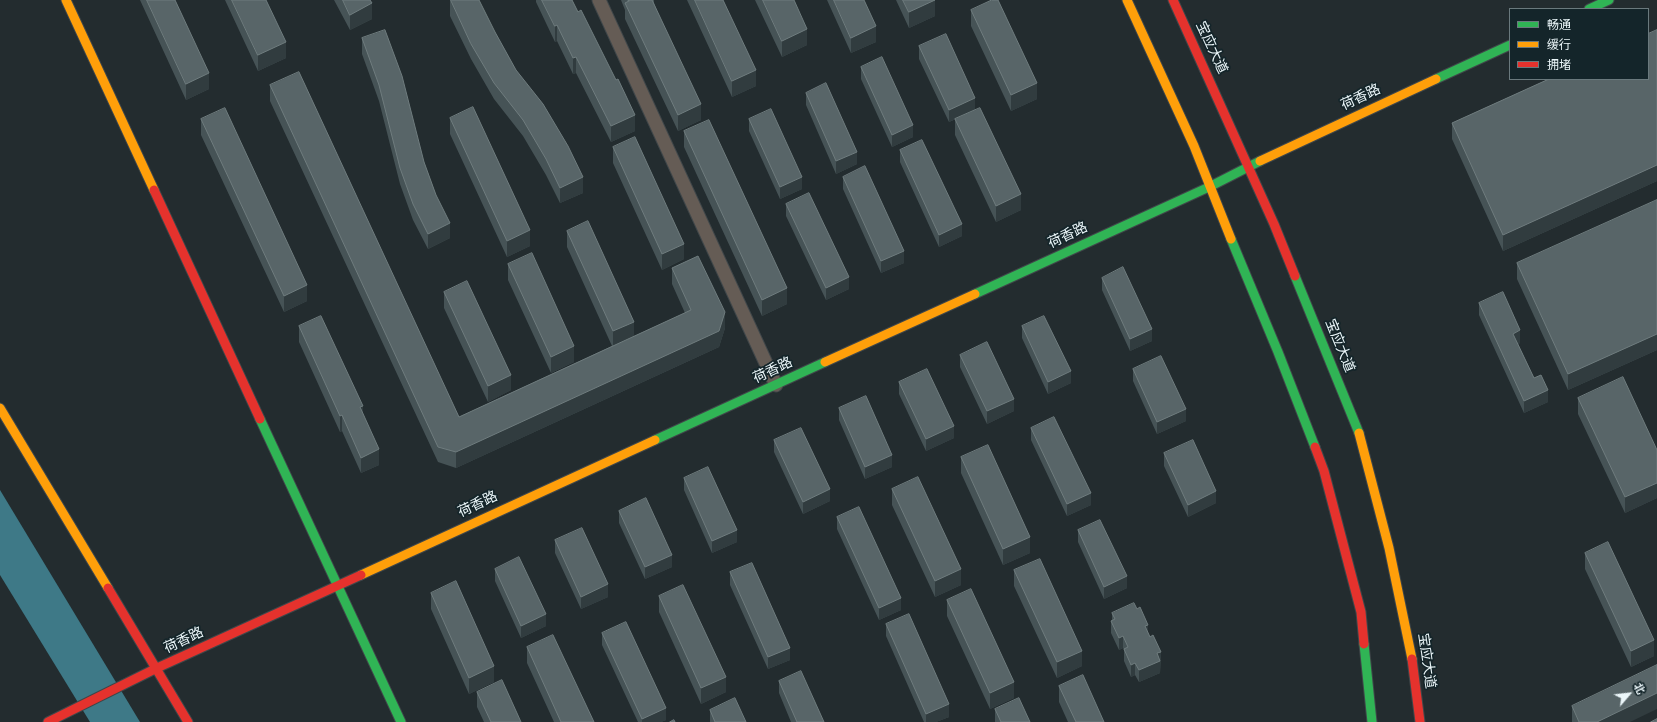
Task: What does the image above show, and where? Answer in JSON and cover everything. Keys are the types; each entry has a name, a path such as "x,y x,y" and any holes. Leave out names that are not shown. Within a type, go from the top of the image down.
{"street":[{"path":"66,0 401,722"},
{"path":"599,0 776,385"},
{"path":"1127,0 1194,146 1208,187 1278,352 1324,472 1361,612 1372,722"},
{"name":"宝应大道","path":"1173,0 1274,224 1359,434 1389,548 1411,649 1420,722"},
{"path":"1591,8 1609,0"},
{"name":"荷香路","path":"48,722 157,668 1208,187 1248,166 1509,45"},
{"path":"0,408 188,722"}],"water":[{"path":"0,490 140,722 90,722 0,575"}],"building":[{"path":"147,0 175,0 209,73 186,84"},
{"path":"232,0 266,0 286,42 258,55"},
{"path":"343,0 370,0 372,3 350,15"},
{"path":"451,0 479,0 516,70 543,104 568,146 583,177 560,188 546,159 523,120 494,83 471,44"},
{"path":"542,0 572,0 578,12 581,10 616,80 618,79 635,115 611,126 576,57 573,58 557,25 555,26"},
{"path":"628,0 652,0 701,104 678,115 625,3 629,1"},
{"path":"695,0 723,0 756,70 732,81"},
{"path":"763,0 794,0 807,29 782,41"},
{"path":"834,0 864,0 876,26 851,38"},
{"path":"903,0 935,0 909,12"},
{"path":"992,0 998,0 1037,83 1011,95 971,10"},
{"path":"385,30 402,76 424,162 436,195 450,223 428,234 413,204 400,168 379,85 362,38"},
{"path":"1657,30 1657,165 1503,235 1452,123 1547,80 1649,80 1649,34"},
{"path":"946,34 975,98 949,110 919,46"},
{"path":"882,57 913,125 892,135 861,67"},
{"path":"299,72 459,417 691,310 672,268 698,256 725,312 719,331 456,452 438,447 270,85"},
{"path":"826,83 857,152 836,161 806,93"},
{"path":"473,107 530,230 507,241 450,118"},
{"path":"225,108 307,285 284,296 201,119"},
{"path":"980,108 1021,194 996,206 955,119"},
{"path":"771,109 802,177 780,187 749,119"},
{"path":"709,120 787,288 762,300 684,131"},
{"path":"635,137 684,244 662,254 613,147"},
{"path":"922,140 962,224 939,235 900,150"},
{"path":"865,166 904,251 881,261 843,177"},
{"path":"809,193 849,277 826,288 786,204"},
{"path":"1657,200 1657,334 1568,374 1517,263"},
{"path":"588,221 634,322 613,331 567,231"},
{"path":"532,253 574,346 551,357 508,264"},
{"path":"1123,267 1152,329 1130,339 1102,278"},
{"path":"467,281 511,375 488,386 444,292"},
{"path":"1503,292 1520,330 1513,334 1534,378 1541,375 1548,390 1524,401 1479,303"},
{"path":"321,316 363,406 360,407 379,449 361,458 299,326"},
{"path":"1044,316 1071,371 1048,382 1022,326"},
{"path":"987,342 1014,399 987,411 960,355"},
{"path":"1161,356 1186,409 1157,422 1133,369"},
{"path":"927,369 954,426 926,439 899,382"},
{"path":"1623,377 1657,450 1657,483 1625,497 1578,398"},
{"path":"866,396 892,455 865,467 839,408"},
{"path":"1054,417 1091,493 1067,504 1031,428"},
{"path":"801,428 830,489 803,502 774,440"},
{"path":"1193,440 1216,491 1188,505 1164,453"},
{"path":"988,445 1030,537 1003,549 961,457"},
{"path":"708,467 737,530 712,541 684,478"},
{"path":"918,477 961,569 935,581 892,489"},
{"path":"646,498 672,555 645,567 619,511"},
{"path":"859,507 901,598 879,608 837,517"},
{"path":"1100,520 1127,576 1104,587 1078,530"},
{"path":"582,528 608,584 581,597 555,540"},
{"path":"1608,542 1654,640 1631,651 1585,553"},
{"path":"519,557 546,614 521,626 495,569"},
{"path":"1040,559 1082,651 1057,662 1014,570"},
{"path":"752,563 790,648 768,657 730,572"},
{"path":"456,581 494,666 469,678 431,593"},
{"path":"683,585 726,677 701,688 659,596"},
{"path":"971,589 1014,682 990,693 947,600"},
{"path":"1134,603 1137,609 1140,607 1148,625 1145,626 1150,637 1153,635 1161,652 1157,653 1160,661 1139,670 1135,663 1131,665 1124,649 1128,647 1123,636 1119,638 1111,621 1115,619 1112,613"},
{"path":"909,614 949,704 926,714 886,624"},
{"path":"626,622 666,708 642,719 602,633"},
{"path":"553,635 594,722 561,722 527,647"},
{"path":"1657,665 1657,693 1597,722 1579,722 1572,706"},
{"path":"801,671 824,722 797,722 779,681"},
{"path":"1083,675 1104,722 1076,722 1059,686"},
{"path":"502,680 521,722 491,722 477,692"},
{"path":"735,698 746,722 715,722 710,710"},
{"path":"1019,698 1030,722 1001,722 995,709"}],"traffic: fast":[{"path":"1591,8 1609,0"},
{"path":"1436,79 1509,45"},
{"path":"975,294 1209,187 1260,161"},
{"path":"1231,239 1278,352 1315,447"},
{"path":"1295,276 1359,433"},
{"path":"655,440 825,362"},
{"path":"260,419 401,722"},
{"path":"1364,644 1372,722"}],"traffic: slow":[{"path":"66,0 154,190"},
{"path":"1127,0 1194,146 1231,239"},
{"path":"1260,161 1436,79"},
{"path":"825,362 975,294"},
{"path":"0,408 108,588"},
{"path":"1359,433 1389,548 1412,659"},
{"path":"361,575 655,440"}],"traffic: jam":[{"path":"1173,0 1274,224 1295,276"},
{"path":"154,190 260,419"},
{"path":"1315,447 1324,471 1361,612 1364,644"},
{"path":"48,722 157,668 361,575"},
{"path":"108,588 188,722"},
{"path":"1412,659 1420,722"}]}
